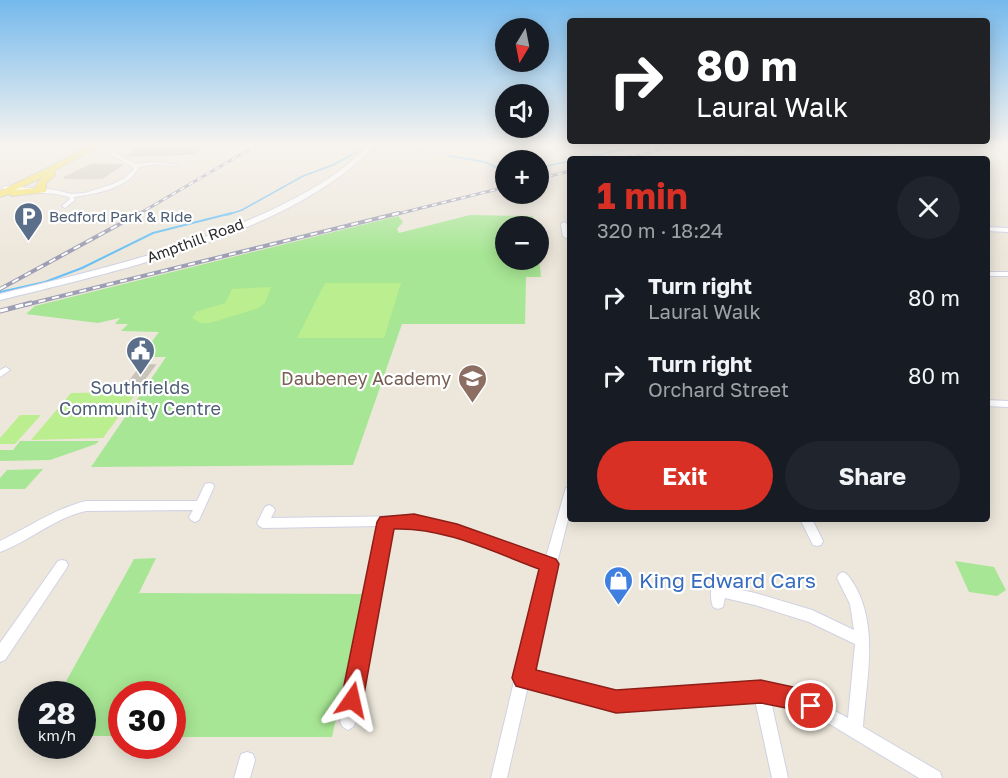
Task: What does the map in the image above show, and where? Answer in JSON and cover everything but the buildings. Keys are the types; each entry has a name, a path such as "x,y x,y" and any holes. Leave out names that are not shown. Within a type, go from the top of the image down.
{"main road":[{"path":"4,191 23,181"},
{"path":"4,191 25,181"},
{"path":"4,191 43,190 40,187 43,181"},
{"name":"Ampthill Road","path":"0,297 134,261 228,229 328,181"}],"street":[{"path":"4,191 43,190 71,196 96,193 121,181"},
{"path":"65,206 73,199 71,196"},
{"path":"990,229 1008,230"},
{"path":"990,274 1008,274"},
{"path":"990,403 1008,404"},
{"path":"195,517 209,487"},
{"path":"499,778 567,502"},
{"path":"0,547 52,516 73,508 200,505"},
{"path":"269,510 263,523 414,521 434,524 550,564"},
{"path":"348,722 386,522"},
{"path":"808,522 817,541"},
{"path":"0,655 62,565"},
{"path":"843,579 852,593 859,612 861,640 855,732"},
{"path":"718,592 755,599 812,616 861,640"},
{"path":"524,678 616,701 761,692 793,698 934,778"},
{"path":"761,692 780,778"},
{"path":"242,778 247,760"}],"green space":[{"path":"470,215 533,216 495,216 495,270 540,270 541,277 526,277 525,324 402,324 353,465 91,467 166,357 140,357 159,332 121,331 128,324 115,324 120,318 98,323 26,314 35,306 398,216 403,222 397,229 399,233"},
{"path":"325,283 401,283 384,338 297,338"},
{"path":"271,287 265,303 256,309 210,323 200,323 192,318 196,312 225,303 232,289"},
{"path":"137,392 103,438 31,440 71,393"},
{"path":"20,415 41,415 15,444 0,444 0,438"},
{"path":"20,441 99,441 50,460 0,461 0,450 13,450"},
{"path":"43,469 25,489 0,489 0,478 7,470"},
{"path":"156,558 139,593 363,594 332,737 186,737 186,681 108,681 108,736 96,736 96,681 66,681 134,559"},
{"path":"955,561 994,567 1006,590 997,596 969,592"}],"waterway":[{"path":"227,215 242,210 293,181"},
{"path":"0,292 45,282 82,268 153,233 232,213"}],"railway":[{"path":"137,215 195,181"},
{"path":"393,215 495,190"},
{"path":"0,289 140,213"},
{"path":"25,305 399,213"},
{"path":"0,311 31,303"}],"place":[{"name":"Bedford Park & Ride","path":"28,242"},
{"name":"Southfields Community Centre","path":"140,376"},
{"name":"Daubeney Academy","path":"472,404"},
{"name":"King Edward Cars","path":"618,606"}],"route":[{"path":"352,700 386,522 414,521 457,531 550,564 524,678 600,699 616,701 761,692 793,698 811,706"}]}
